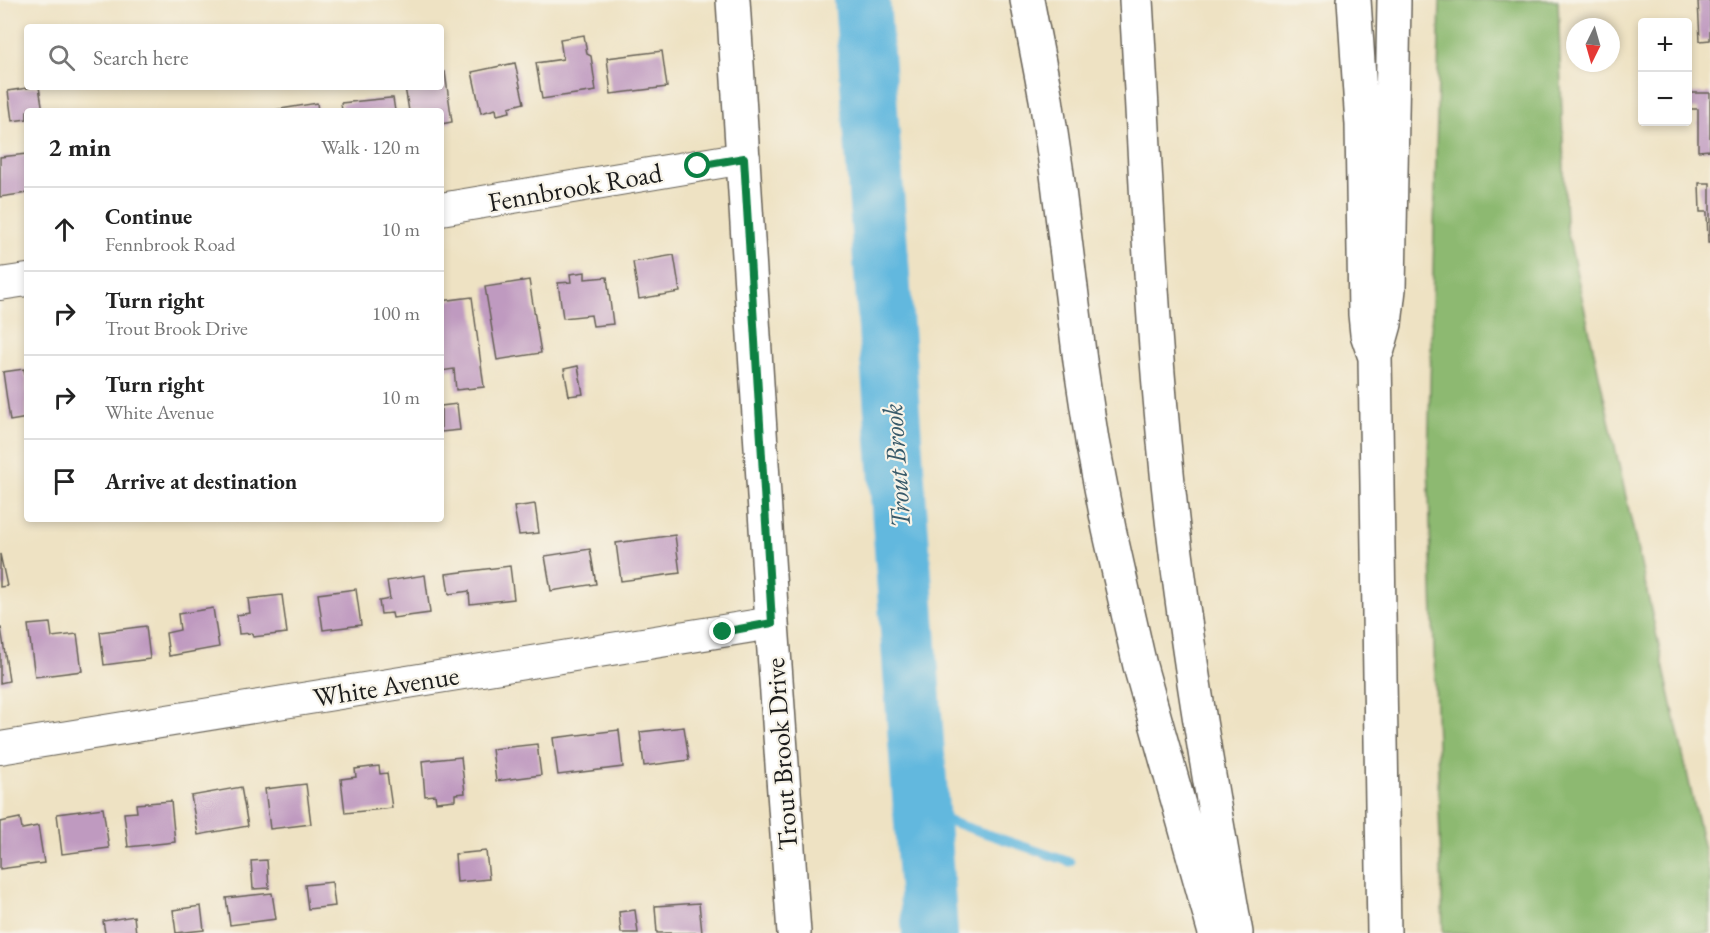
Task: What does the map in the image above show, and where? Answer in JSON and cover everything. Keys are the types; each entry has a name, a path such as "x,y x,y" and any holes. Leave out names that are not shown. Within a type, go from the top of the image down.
{"main road":[{"name":"Trout Brook Drive","path":"733,0 794,933"},
{"path":"1027,0 1048,110 1080,361 1109,529 1140,666 1215,933"},
{"path":"1136,0 1156,350 1165,453 1192,670 1236,933"},
{"path":"1354,0 1362,125 1365,314 1367,334 1375,357"},
{"path":"1384,933 1375,357 1385,324 1389,289 1394,0"}],"street":[{"name":"Fennbrook Road","path":"444,208 744,158"},
{"path":"0,284 24,280"},
{"name":"White Avenue","path":"0,748 772,623"}],"green space":[{"path":"1440,0 1558,0 1566,225 1710,877 1710,933 1443,933 1428,461"}],"building":[{"path":"1710,0 1710,40 1700,41 1698,1"},
{"path":"584,35 587,54 591,56 596,91 542,99 536,63 563,59 560,39"},
{"path":"662,51 667,87 611,94 607,58"},
{"path":"515,63 524,103 509,107 510,112 497,115 496,109 481,113 472,72"},
{"path":"444,72 452,122 444,123 444,108 408,108 406,90 444,90"},
{"path":"24,89 40,90 42,108 24,108 24,119 12,121 8,91"},
{"path":"1692,93 1710,93 1710,150 1698,151 1698,109 1692,109"},
{"path":"393,98 395,108 342,108 341,103"},
{"path":"317,103 318,108 287,108"},
{"path":"24,154 24,193 0,197 0,157"},
{"path":"1699,183 1710,183 1710,243 1708,243 1707,212 1700,212"},
{"path":"674,255 680,292 639,299 633,262"},
{"path":"585,272 585,279 607,277 613,324 593,326 591,315 563,318 558,283 571,282 570,274"},
{"path":"529,280 541,353 497,360 485,287"},
{"path":"472,297 484,387 456,390 454,369 444,371 444,301"},
{"path":"578,366 583,394 569,396 564,369"},
{"path":"24,369 24,419 10,421 3,372"},
{"path":"457,404 460,430 444,432 444,406"},
{"path":"535,504 539,533 519,535 514,507"},
{"path":"675,535 680,573 621,581 616,543"},
{"path":"590,549 596,584 551,591 545,556"},
{"path":"0,554 7,586 0,587"},
{"path":"510,566 514,599 470,604 469,591 449,594 446,574"},
{"path":"425,575 430,613 393,618 392,613 381,614 379,601 390,599 387,581"},
{"path":"356,589 361,625 323,630 318,594"},
{"path":"282,595 287,633 253,637 252,633 239,634 237,615 250,613 248,599"},
{"path":"213,608 219,647 169,656 166,633 180,630 178,614"},
{"path":"50,623 52,637 77,634 82,671 35,677 28,625"},
{"path":"146,626 150,659 104,665 100,632"},
{"path":"0,628 9,681 0,683"},
{"path":"684,727 689,760 644,766 640,732"},
{"path":"619,730 623,767 558,775 553,738"},
{"path":"537,744 541,775 496,781 492,749"},
{"path":"461,757 465,793 455,794 455,800 436,802 435,795 425,796 422,761"},
{"path":"379,766 380,774 387,773 392,808 345,813 341,779 356,777 355,769"},
{"path":"306,784 311,824 270,829 265,789"},
{"path":"241,787 248,826 198,835 191,796"},
{"path":"171,801 175,842 128,847 124,813 137,812 136,804"},
{"path":"103,808 109,848 62,854 57,814"},
{"path":"20,818 22,829 38,826 44,863 0,869 0,822"},
{"path":"486,851 489,879 457,882 455,854"},
{"path":"267,860 269,888 253,889 251,861"},
{"path":"332,882 335,906 308,909 305,885"},
{"path":"272,893 276,919 230,925 226,898"},
{"path":"699,903 702,933 657,933 655,906"},
{"path":"201,906 204,930 176,933 173,910"},
{"path":"635,910 638,933 621,933 619,912"},
{"path":"134,916 136,933 105,933 103,921"}],"waterway":[{"name":"Trout Brook","path":"862,0 930,933"},
{"path":"922,812 1070,862"}],"route":[{"path":"698,166 744,158 772,623 723,632"}]}
